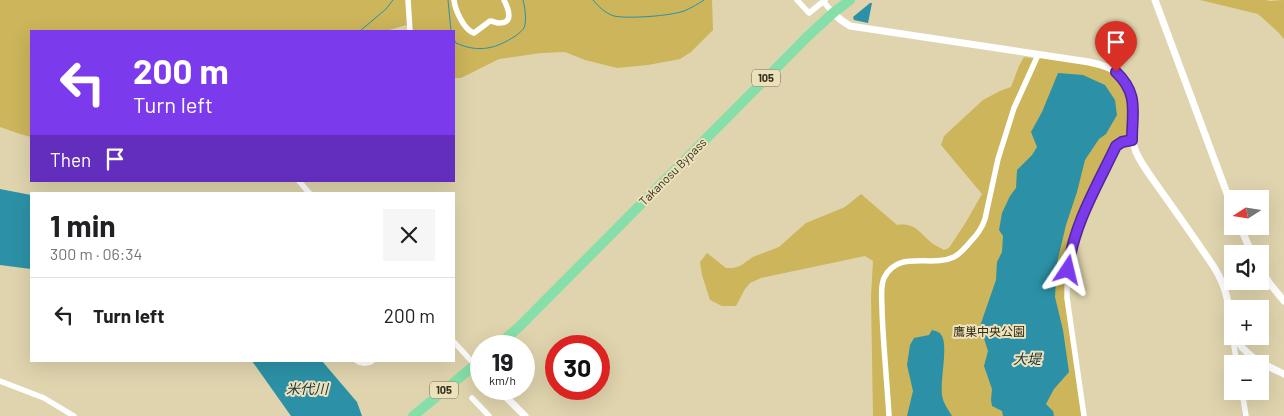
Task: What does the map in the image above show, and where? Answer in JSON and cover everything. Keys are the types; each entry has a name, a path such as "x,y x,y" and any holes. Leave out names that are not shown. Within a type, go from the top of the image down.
{"highway":[{"name":"Takanosu Bypass","path":"510,335 807,37 850,0"},
{"name":"105","path":"413,416 470,372"}],"street":[{"path":"408,0 410,30"},
{"path":"454,0 455,9 468,30 474,33 490,21 498,23 507,20 509,13 504,0"},
{"path":"797,0 809,13 824,1 833,13 850,26 1038,54 1101,65 1116,72 1125,80 1130,91 1133,104 1132,140 1137,153 1214,267 1222,280 1228,300"},
{"path":"1155,0 1226,190"},
{"path":"889,416 883,338 882,288 884,278 899,263 913,260 936,261 954,257 982,228 998,159 1011,116 1038,54"},
{"path":"1084,416 1067,298 1070,257 1083,214 1116,146 1122,142 1132,140"},
{"path":"300,182 308,192"},
{"path":"1269,282 1284,301"},
{"path":"455,343 470,357"},
{"path":"1239,345 1255,359 1284,374"},
{"path":"0,381 44,398 74,416"},
{"path":"474,400 489,416"},
{"path":"509,400 525,416"},
{"path":"1243,400 1246,416"}],"green space":[{"path":"0,0 712,0 713,30 691,52 680,59 617,68 585,60 565,52 541,53 499,59 461,78 455,78 455,30 408,30 406,25 389,30 30,30 30,137 0,127"},
{"path":"1200,0 1284,0 1284,39 1258,14"},
{"name":"鷹巣中央公園","path":"1038,55 1108,67 1130,91 1132,140 1116,146 1075,237 1067,283 1084,416 873,416 871,297 873,261 865,256 761,278 750,283 736,306 722,306 710,300 700,262 707,253 726,268 740,266 753,257 779,247 806,223 845,207 861,194 897,225 909,225 934,245 944,250 949,248 982,194 941,145 944,136 983,100 1011,87 1024,57 1036,59"}],"water":[{"path":"872,3 868,23 854,20 853,17"},
{"name":"大堤","path":"1058,73 1083,75 1105,85 1115,100 1117,115 1106,134 1099,139 1085,160 1057,263 1055,297 1063,330 1069,372 1054,389 1046,404 1053,411 1054,416 1003,416 1002,411 992,406 992,389 984,366 988,351 980,326 996,280 997,262 1002,252 1003,236 999,230 1002,213 1016,188 1017,170 1037,147 1031,132 1042,112"},
{"path":"0,189 30,195 30,269 0,265"},
{"path":"932,330 940,334 944,341 942,395 952,416 907,416 913,391 907,365 910,345 914,338 929,335"},
{"name":"米代川","path":"253,362 323,362 357,402 362,416 291,416"}],"waterway":[{"path":"361,30 386,9 393,0"},
{"path":"448,0 451,30"},
{"path":"455,41 463,46 477,49 498,45 517,35 525,25 526,18 523,0"},
{"path":"593,0 602,10 611,15 629,17 678,13 704,0"}],"route":[{"path":"1068,270 1075,237 1087,204 1116,146 1122,142 1132,140 1133,104 1130,91 1125,80 1116,72"}]}
